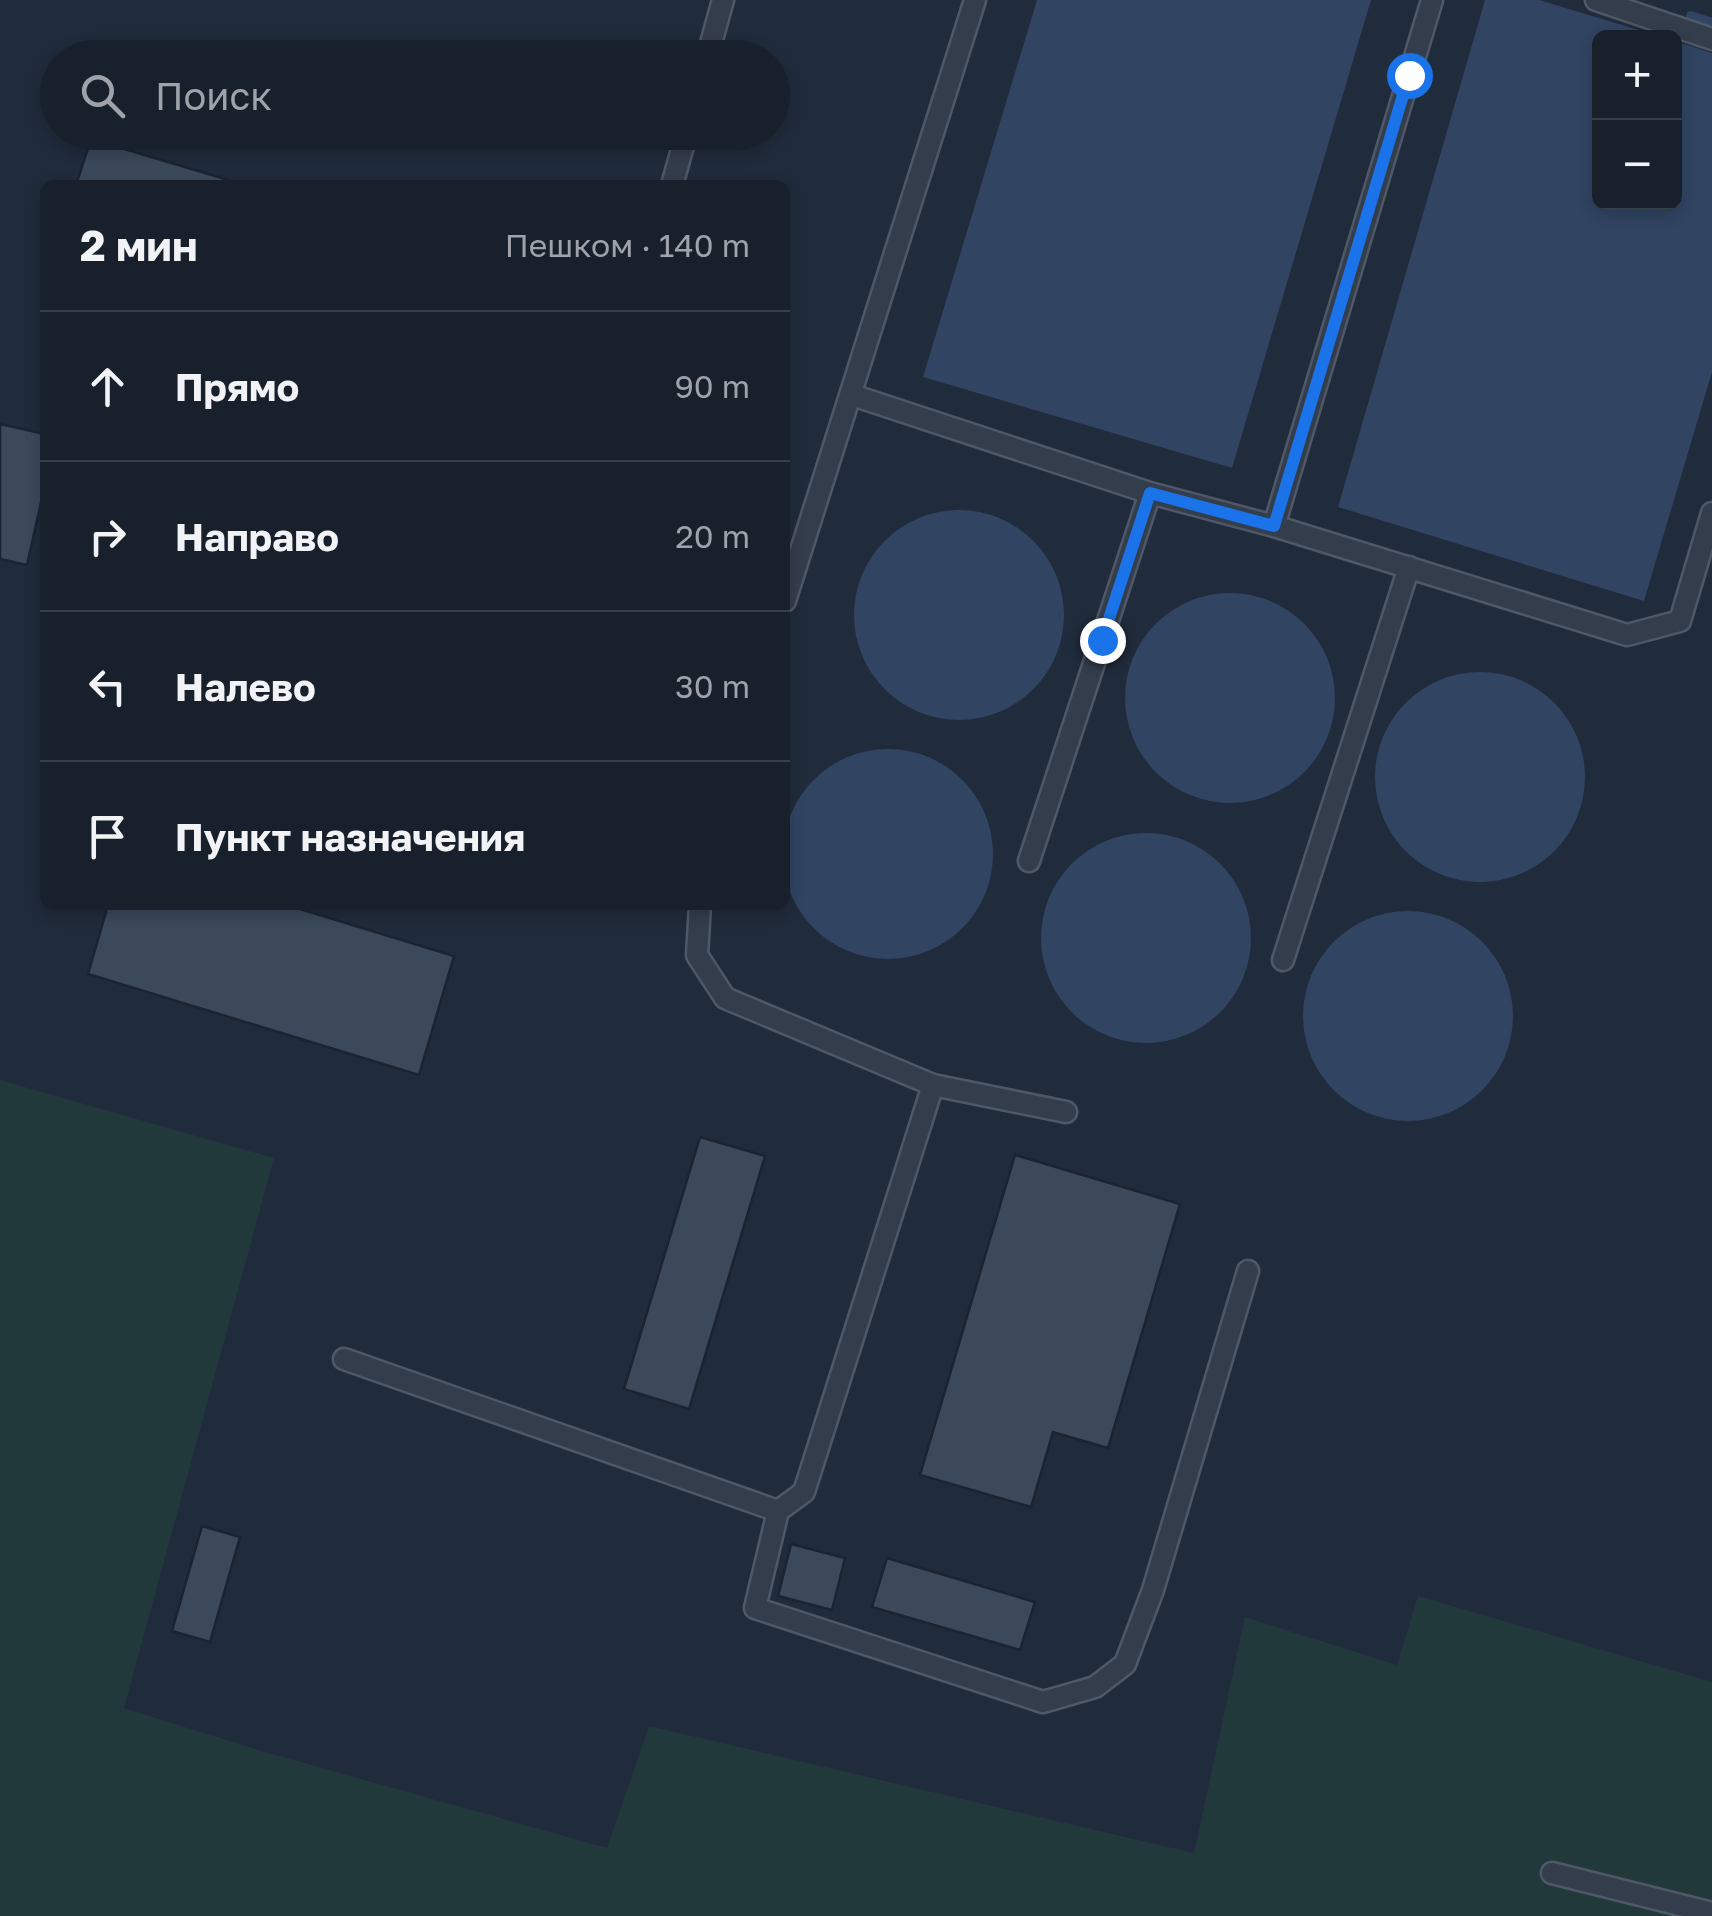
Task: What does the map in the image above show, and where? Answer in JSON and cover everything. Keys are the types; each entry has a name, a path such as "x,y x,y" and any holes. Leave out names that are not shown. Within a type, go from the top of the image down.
{"lane":[{"path":"713,40 724,0"},
{"path":"790,585 975,0"},
{"path":"1274,526 1432,0"},
{"path":"1596,0 1712,39"},
{"path":"673,180 681,150"},
{"path":"852,395 1150,493 1274,526 1628,635 1680,621 1712,513"},
{"path":"1029,861 1150,493"},
{"path":"1283,960 1409,568"},
{"path":"700,910 697,955 725,998 933,1085 1066,1112"},
{"path":"933,1085 804,1492 778,1511 755,1608 1043,1702 1096,1687 1125,1664 1153,1590 1248,1271"},
{"path":"344,1358 778,1511"},
{"path":"1552,1873 1712,1913"}],"green space":[{"path":"0,1080 274,1158 124,1708 258,1750 607,1848 649,1726 1194,1853 1245,1617 1397,1665 1418,1596 1712,1682 1712,1916 0,1916"}],"water":[{"path":"1037,0 1371,0 1232,468 923,377"},
{"path":"1485,0 1539,0 1639,30 1592,30 1592,210 1682,210 1682,43 1712,53 1712,372 1644,601 1338,507"},
{"path":"959,510 999,518 1033,541 1056,575 1064,615 1056,655 1033,689 999,712 959,720 919,712 885,689 862,655 854,615 862,575 885,541 919,518"},
{"path":"1230,593 1270,601 1304,624 1327,658 1335,698 1327,738 1304,772 1270,795 1230,803 1190,795 1156,772 1133,738 1125,698 1133,658 1156,624 1190,601"},
{"path":"1480,672 1520,680 1554,703 1577,737 1585,777 1577,817 1554,851 1520,874 1480,882 1440,874 1406,851 1383,817 1375,777 1383,737 1406,703 1440,680"},
{"path":"868,751 908,751 946,767 975,796 991,834 991,874 975,912 946,941 908,957 868,957 830,941 801,912 790,891 790,817 801,796 830,767"},
{"path":"1146,833 1186,841 1220,864 1243,898 1251,938 1243,978 1220,1012 1186,1035 1146,1043 1106,1035 1072,1012 1049,978 1041,938 1049,898 1072,864 1106,841"},
{"path":"1408,911 1448,919 1482,942 1505,976 1513,1016 1505,1056 1482,1090 1448,1113 1408,1121 1368,1113 1334,1090 1311,1056 1303,1016 1311,976 1334,942 1368,919"}],"building":[{"path":"87,150 128,150 228,180 78,180"},
{"path":"0,424 40,433 40,507 27,565 0,559"},
{"path":"107,910 303,910 454,956 419,1075 88,974"},
{"path":"700,1137 765,1156 689,1409 624,1389"},
{"path":"1015,1155 1180,1204 1108,1448 1053,1432 1031,1507 920,1475"},
{"path":"202,1526 240,1537 210,1642 172,1631"},
{"path":"791,1544 845,1558 832,1610 778,1596"},
{"path":"887,1558 1035,1602 1020,1650 872,1607"}],"waterway":[{"path":"1691,16 1712,23"}],"route":[{"path":"1102,640 1150,493 1274,526 1409,75"}]}
